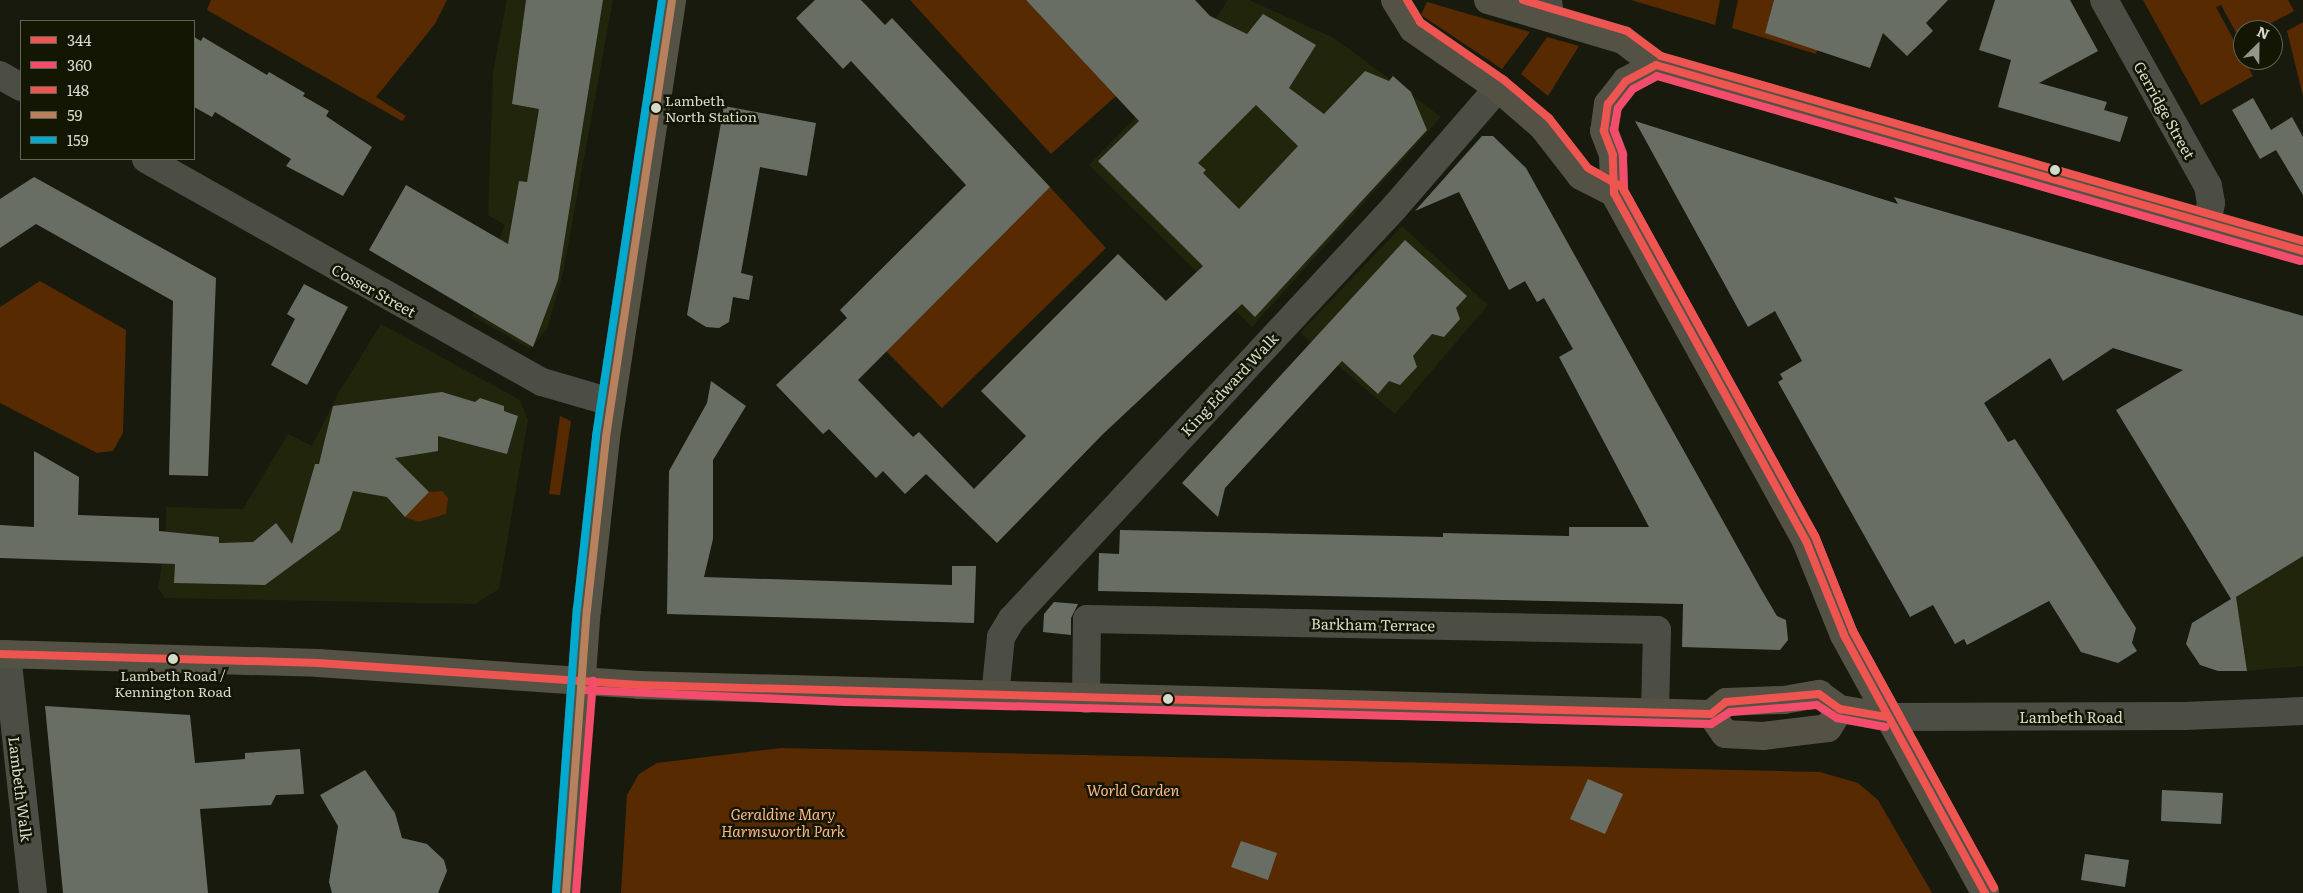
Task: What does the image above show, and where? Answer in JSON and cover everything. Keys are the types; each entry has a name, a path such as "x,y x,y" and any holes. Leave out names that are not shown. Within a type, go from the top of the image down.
{"main road":[{"path":"566,893 587,610 611,402 672,0"},
{"path":"1395,0 1413,30 1498,88 1542,126 1582,176 1614,193"},
{"path":"1488,0 1549,9 1623,40 1656,65 2303,251"},
{"path":"1656,65 1626,81 1608,104 1604,131 1613,155 1614,193 1806,541 1844,635 1887,717 1985,893"},
{"path":"4,654 318,663 583,680 995,696 1655,711 1711,714 1725,734 1763,736 1828,728 1840,709"},
{"name":"Lambeth Road","path":"1711,714 1726,702 1784,700 1818,694 1840,709 1887,717"}],"street":[{"name":"Gerridge Street","path":"2104,0 2208,186 2211,203 2207,224"},
{"path":"0,75 20,87"},
{"name":"King Edward Walk","path":"995,696 1001,638 1012,619 1394,208 1498,88"},
{"name":"Cosser Street","path":"148,160 331,266 556,389 611,402"},
{"name":"Barkham Terrace","path":"1086,699 1087,619 1647,629 1657,630 1655,711"},
{"name":"Lambeth Walk","path":"4,654 34,893"},
{"name":"Lambeth Road","path":"1887,717 2175,716 2303,712"}],"shaded area":[{"path":"507,0 613,0 563,273 547,329 530,349 472,316 494,279 489,265 505,225 488,215 493,71"},
{"path":"1228,0 1249,0 1334,38 1441,117 1252,327 1089,165 1178,74"},
{"path":"1402,226 1488,305 1395,414 1300,333"},
{"path":"381,324 520,400 528,420 499,589 475,604 165,598 158,589 165,544 166,507 243,509 288,434 312,446 339,392"},
{"path":"2303,556 2303,666 2247,671 2238,614 2231,599"}],"green space":[{"path":"211,0 447,0 435,24 376,97 406,116 402,121 207,10"},
{"path":"910,0 1026,0 1116,96 1051,154"},
{"path":"1631,0 1720,0 1715,25"},
{"path":"1738,0 1774,0 1765,33 1798,43 1825,24 1816,54 1732,28"},
{"path":"2143,0 2288,0 2294,11 2277,20 2233,20 2233,27 2221,5 2216,7 2233,39 2233,70 2250,70 2253,76 2201,105"},
{"path":"1427,2 1530,32 1502,69 1421,15"},
{"path":"2303,22 2303,96 2287,31"},
{"path":"1547,37 1579,46 1548,96 1521,74"},
{"path":"1050,187 1106,248 942,408 885,350"},
{"path":"40,281 126,330 123,433 113,451 97,453 0,403 0,307"},
{"path":"560,416 571,421 560,495 549,494"},
{"path":"442,491 448,498 446,514 419,522 405,517 429,492"},
{"name":"Geraldine Mary Harmsworth Park","path":"781,748 1820,772 1858,783 1878,800 1932,893 621,893 627,795 639,774 657,763"}],"building":[{"path":"526,0 603,0 558,280 533,347 369,250 406,185 508,244 519,181 527,182 539,109 512,104"},
{"path":"815,0 861,0 885,25 892,18 1050,187 858,380 913,437 919,432 974,489 1026,436 981,391 1118,254 1166,301 1203,266 1098,161 1139,121 1026,0 1195,0 1210,16 1247,34 1263,14 1316,45 1289,88 1324,114 1365,71 1389,81 1393,76 1411,92 1427,130 1255,317 1242,304 1103,434 997,543 926,474 905,494 883,471 876,478 829,429 823,434 776,385 847,318 840,310 966,185 851,61 843,69 796,18","holes":["1256,105 1298,146 1239,209 1203,173 1206,170 1198,163"]},
{"path":"1774,0 1948,0 1926,23 1933,31 1907,56 1883,33 1870,68 1765,33"},
{"path":"1995,0 2070,0 2098,51 2039,83 2107,102 2104,110 2128,117 2120,142 1998,107 2011,60 1979,50"},
{"path":"203,37 267,75 269,72 305,93 303,96 329,111 326,116 372,147 343,196 286,166 291,159 215,112 212,117 195,108 195,38 201,41"},
{"path":"2253,98 2271,130 2292,117 2303,137 2303,195 2276,150 2260,159 2232,110"},
{"path":"724,106 816,123 807,176 760,167 741,273 753,276 749,300 733,297 729,322 719,328 706,327 687,315"},
{"path":"1635,121 1898,204 1894,197 2303,316 2303,556 2236,597 2247,671 2218,671 2200,665 2186,644 2192,623 2231,599 2116,410 2183,370 2113,348 2063,381 2050,358 1984,403 2008,442 2015,439 2136,628 2132,643 2137,651 2118,663 2081,652 2049,601 1967,645 1964,639 1955,644 1933,605 1910,617 1778,382 1783,379 1780,374 1802,361 1775,311 1748,327"},
{"path":"1482,136 1493,136 1526,168 1761,589 1777,616 1786,620 1788,640 1780,650 1682,647 1683,604 1098,591 1099,553 1119,554 1120,530 1443,537 1443,533 1569,536 1569,527 1649,527 1559,357 1573,349 1544,298 1537,302 1525,281 1509,290 1459,192 1415,211"},
{"path":"34,177 216,278 208,476 169,475 173,301 36,224 0,248 0,199"},
{"path":"1405,240 1467,296 1456,308 1460,319 1444,337 1432,334 1413,356 1417,367 1400,385 1389,381 1378,394 1342,361 1225,488 1218,517 1182,483"},
{"path":"304,284 348,307 307,385 271,365 295,319 287,314"},
{"path":"711,381 746,406 713,460 713,539 704,577 952,585 952,566 976,566 974,623 667,614 669,471 707,403"},
{"path":"442,392 475,402 480,398 504,406 504,411 518,416 507,454 438,436 438,451 395,458 429,492 405,517 387,497 353,491 340,530 265,585 174,583 175,564 0,558 0,525 34,527 34,451 79,477 78,515 159,518 159,531 219,537 219,543 253,542 276,523 292,544 315,464 319,464 333,406"},
{"path":"1054,602 1078,604 1071,618 1071,635 1043,632 1044,614"},
{"path":"45,706 190,715 195,763 245,759 245,753 300,749 304,794 276,795 271,805 200,809 208,893 63,893"},
{"path":"365,770 395,813 402,838 427,844 444,860 447,871 438,893 332,893 329,882 338,826 320,795"},
{"path":"1588,779 1623,794 1605,834 1570,819"},
{"path":"2162,790 2223,793 2221,824 2161,821"},
{"path":"1241,841 1277,853 1268,880 1231,867"},
{"path":"2085,854 2129,860 2125,887 2081,880"}],"transit line":[{"name":"159","path":"556,892 577,609 596,436 662,0"},
{"name":"59","path":"566,893 587,610 606,437 672,0"},
{"name":"148","path":"1407,0 1420,22 1504,80 1549,118 1588,168 1622,187 1815,536 1853,631 1994,888"},
{"name":"148","path":"1523,0 1627,31 1661,56 2303,241"},
{"name":"344","path":"1985,893 1844,635 1806,541 1614,193 1613,155 1604,131 1608,104 1626,81 1656,65 2303,251"},
{"name":"360","path":"1994,888 1853,631 1815,536 1624,190 1623,154 1614,130 1618,108 1633,89 1657,76 2300,261"},
{"name":"344","path":"0,654 318,663 639,685 1711,714 1726,702 1819,694 1840,709 1887,717"},
{"name":"360","path":"576,893 593,681"},
{"name":"360","path":"583,690 845,702 1711,724 1730,712 1817,705 1837,718 1885,727"}],"place":[{"name":"Lambeth North Station","path":"656,108"},
{"name":"Lambeth Road / Kennington Road","path":"173,659"}],"park label":[{"name":"World Garden","path":"1133,790"}]}
